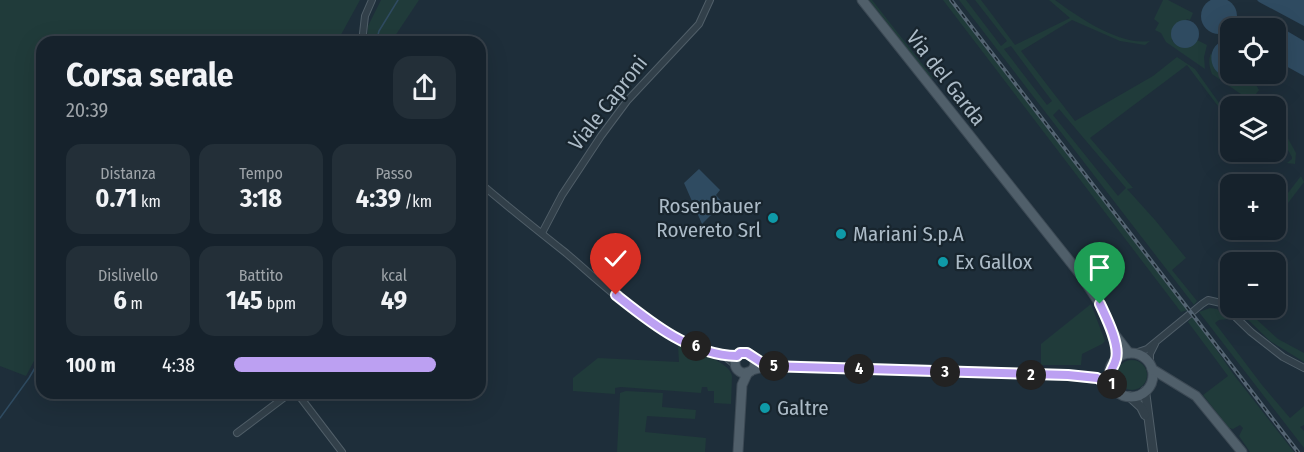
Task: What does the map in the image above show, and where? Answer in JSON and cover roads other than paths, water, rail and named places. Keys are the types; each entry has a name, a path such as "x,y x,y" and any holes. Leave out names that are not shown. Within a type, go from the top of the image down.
{"main road":[{"name":"Via del Garda","path":"865,0 1080,274 1100,304 1112,331 1132,353 1144,357 1151,367 1196,396 1242,452"},
{"name":"Via del Garda","path":"1112,331 1114,362 1110,376 1113,386"},
{"path":"738,452 742,385 736,364 740,353 747,353 767,366"},
{"path":"1085,374 1101,373 1114,362 1132,353"},
{"path":"742,385 754,366 754,359"},
{"path":"736,364 744,373 767,366 1068,375 1097,378 1113,386 1118,392 1129,396 1135,396 1163,382 1179,384"},
{"path":"1148,388 1151,367"}],"street":[{"path":"363,36 365,16 372,0"},
{"name":"Viale Caproni","path":"542,233 562,195 601,136 627,101 699,24 707,3 711,0"},
{"path":"486,188 650,322 689,344 723,356 736,364"},
{"path":"1132,353 1146,349 1208,300 1216,301 1283,357 1304,368"},
{"path":"1151,367 1151,351 1161,336"},
{"path":"1148,388 1149,428 1153,452"},
{"path":"1129,396 1141,407 1149,428"},
{"path":"237,433 282,399"},
{"path":"302,399 342,452"}],"water":[{"path":"1222,-1 1232,3 1236,18 1220,18 1220,34 1206,29 1201,16 1206,3"},
{"path":"1257,0 1304,0 1304,26 1259,2"},
{"path":"1185,20 1195,24 1199,34 1195,44 1185,48 1175,44 1171,34 1175,24"},
{"path":"1287,31 1304,41 1304,76 1286,66"},
{"path":"1220,42 1220,73 1212,63 1211,56 1214,48"},
{"path":"699,169 720,190 716,195 723,203 702,224 684,183"}],"waterway":[{"path":"378,36 398,0"},
{"path":"0,418 36,366"}],"railway":[{"path":"951,0 1298,452"}],"place":[{"name":"Rosenbauer Rovereto Srl","path":"773,218"},
{"name":"Mariani S.p.A","path":"841,234"},
{"name":"Ex Gallox","path":"943,262"},
{"name":"Galtre","path":"765,408"}]}
